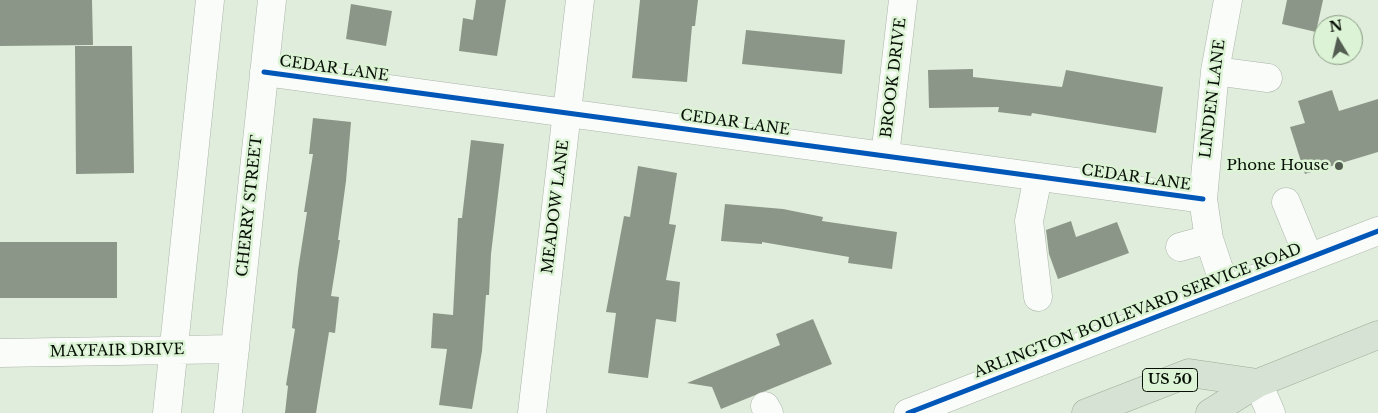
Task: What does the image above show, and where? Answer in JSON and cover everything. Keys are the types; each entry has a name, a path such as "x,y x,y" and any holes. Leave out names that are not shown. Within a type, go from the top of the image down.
{"highway":[{"path":"1210,413 1258,383 1378,335"},
{"name":"US 50","path":"1086,413 1189,373 1258,383"}],"street":[{"path":"168,413 210,0"},
{"name":"CHERRY STREET","path":"228,413 272,0"},
{"name":"MEADOW LANE","path":"532,413 580,0"},
{"name":"BROOK DRIVE","path":"885,156 903,0"},
{"name":"LINDEN LANE","path":"1226,290 1209,239 1203,199 1215,71 1228,0"},
{"path":"1215,71 1268,78"},
{"name":"CEDAR LANE","path":"264,72 1203,199"},
{"path":"1038,177 1029,221 1038,297"},
{"path":"1286,202 1309,258"},
{"name":"ARLINGTON BOULEVARD SERVICE ROAD","path":"908,413 1378,231"},
{"path":"1180,247 1209,239"},
{"name":"MAYFAIR DRIVE","path":"0,353 234,350"},
{"path":"1258,383 1270,413"}],"building":[{"path":"0,0 92,0 93,45 0,46"},
{"path":"476,0 506,0 497,56 459,51 463,18 473,20"},
{"path":"640,0 698,0 695,26 692,26 687,82 632,78"},
{"path":"1287,0 1323,0 1320,15 1313,15 1313,31 1282,24"},
{"path":"351,4 392,11 386,46 346,39"},
{"path":"746,30 845,40 842,74 742,64"},
{"path":"75,46 132,46 134,173 76,174"},
{"path":"973,69 973,77 1062,87 1066,70 1163,87 1156,133 1032,113 1031,116 998,112 999,107 929,108 928,70"},
{"path":"1332,90 1339,111 1378,99 1378,152 1305,174 1290,127 1305,123 1298,101"},
{"path":"313,118 351,122 338,240 340,240 331,296 339,297 335,333 329,332 316,413 285,413 288,386 286,385 295,329 292,328 298,270 307,212 304,212 313,154 309,154"},
{"path":"471,140 504,144 491,254 489,295 486,295 482,351 472,409 439,405 447,349 431,348 433,313 453,315 458,218 462,218"},
{"path":"638,166 677,173 669,224 676,225 666,280 680,282 676,322 656,319 648,378 608,373 616,313 606,312 624,216 630,217"},
{"path":"725,204 783,209 823,217 822,221 897,232 892,269 848,263 849,257 762,242 762,244 721,241"},
{"path":"1071,221 1076,237 1117,222 1129,253 1058,279 1049,254 1046,230"},
{"path":"0,242 117,242 117,298 0,298"},
{"path":"813,319 832,364 721,409 712,387 687,383 780,345 776,334"}],"cycle path":[{"path":"264,72 1203,199"},
{"path":"908,413 1378,231"}],"place":[{"name":"Phone House","path":"1339,166"}]}
